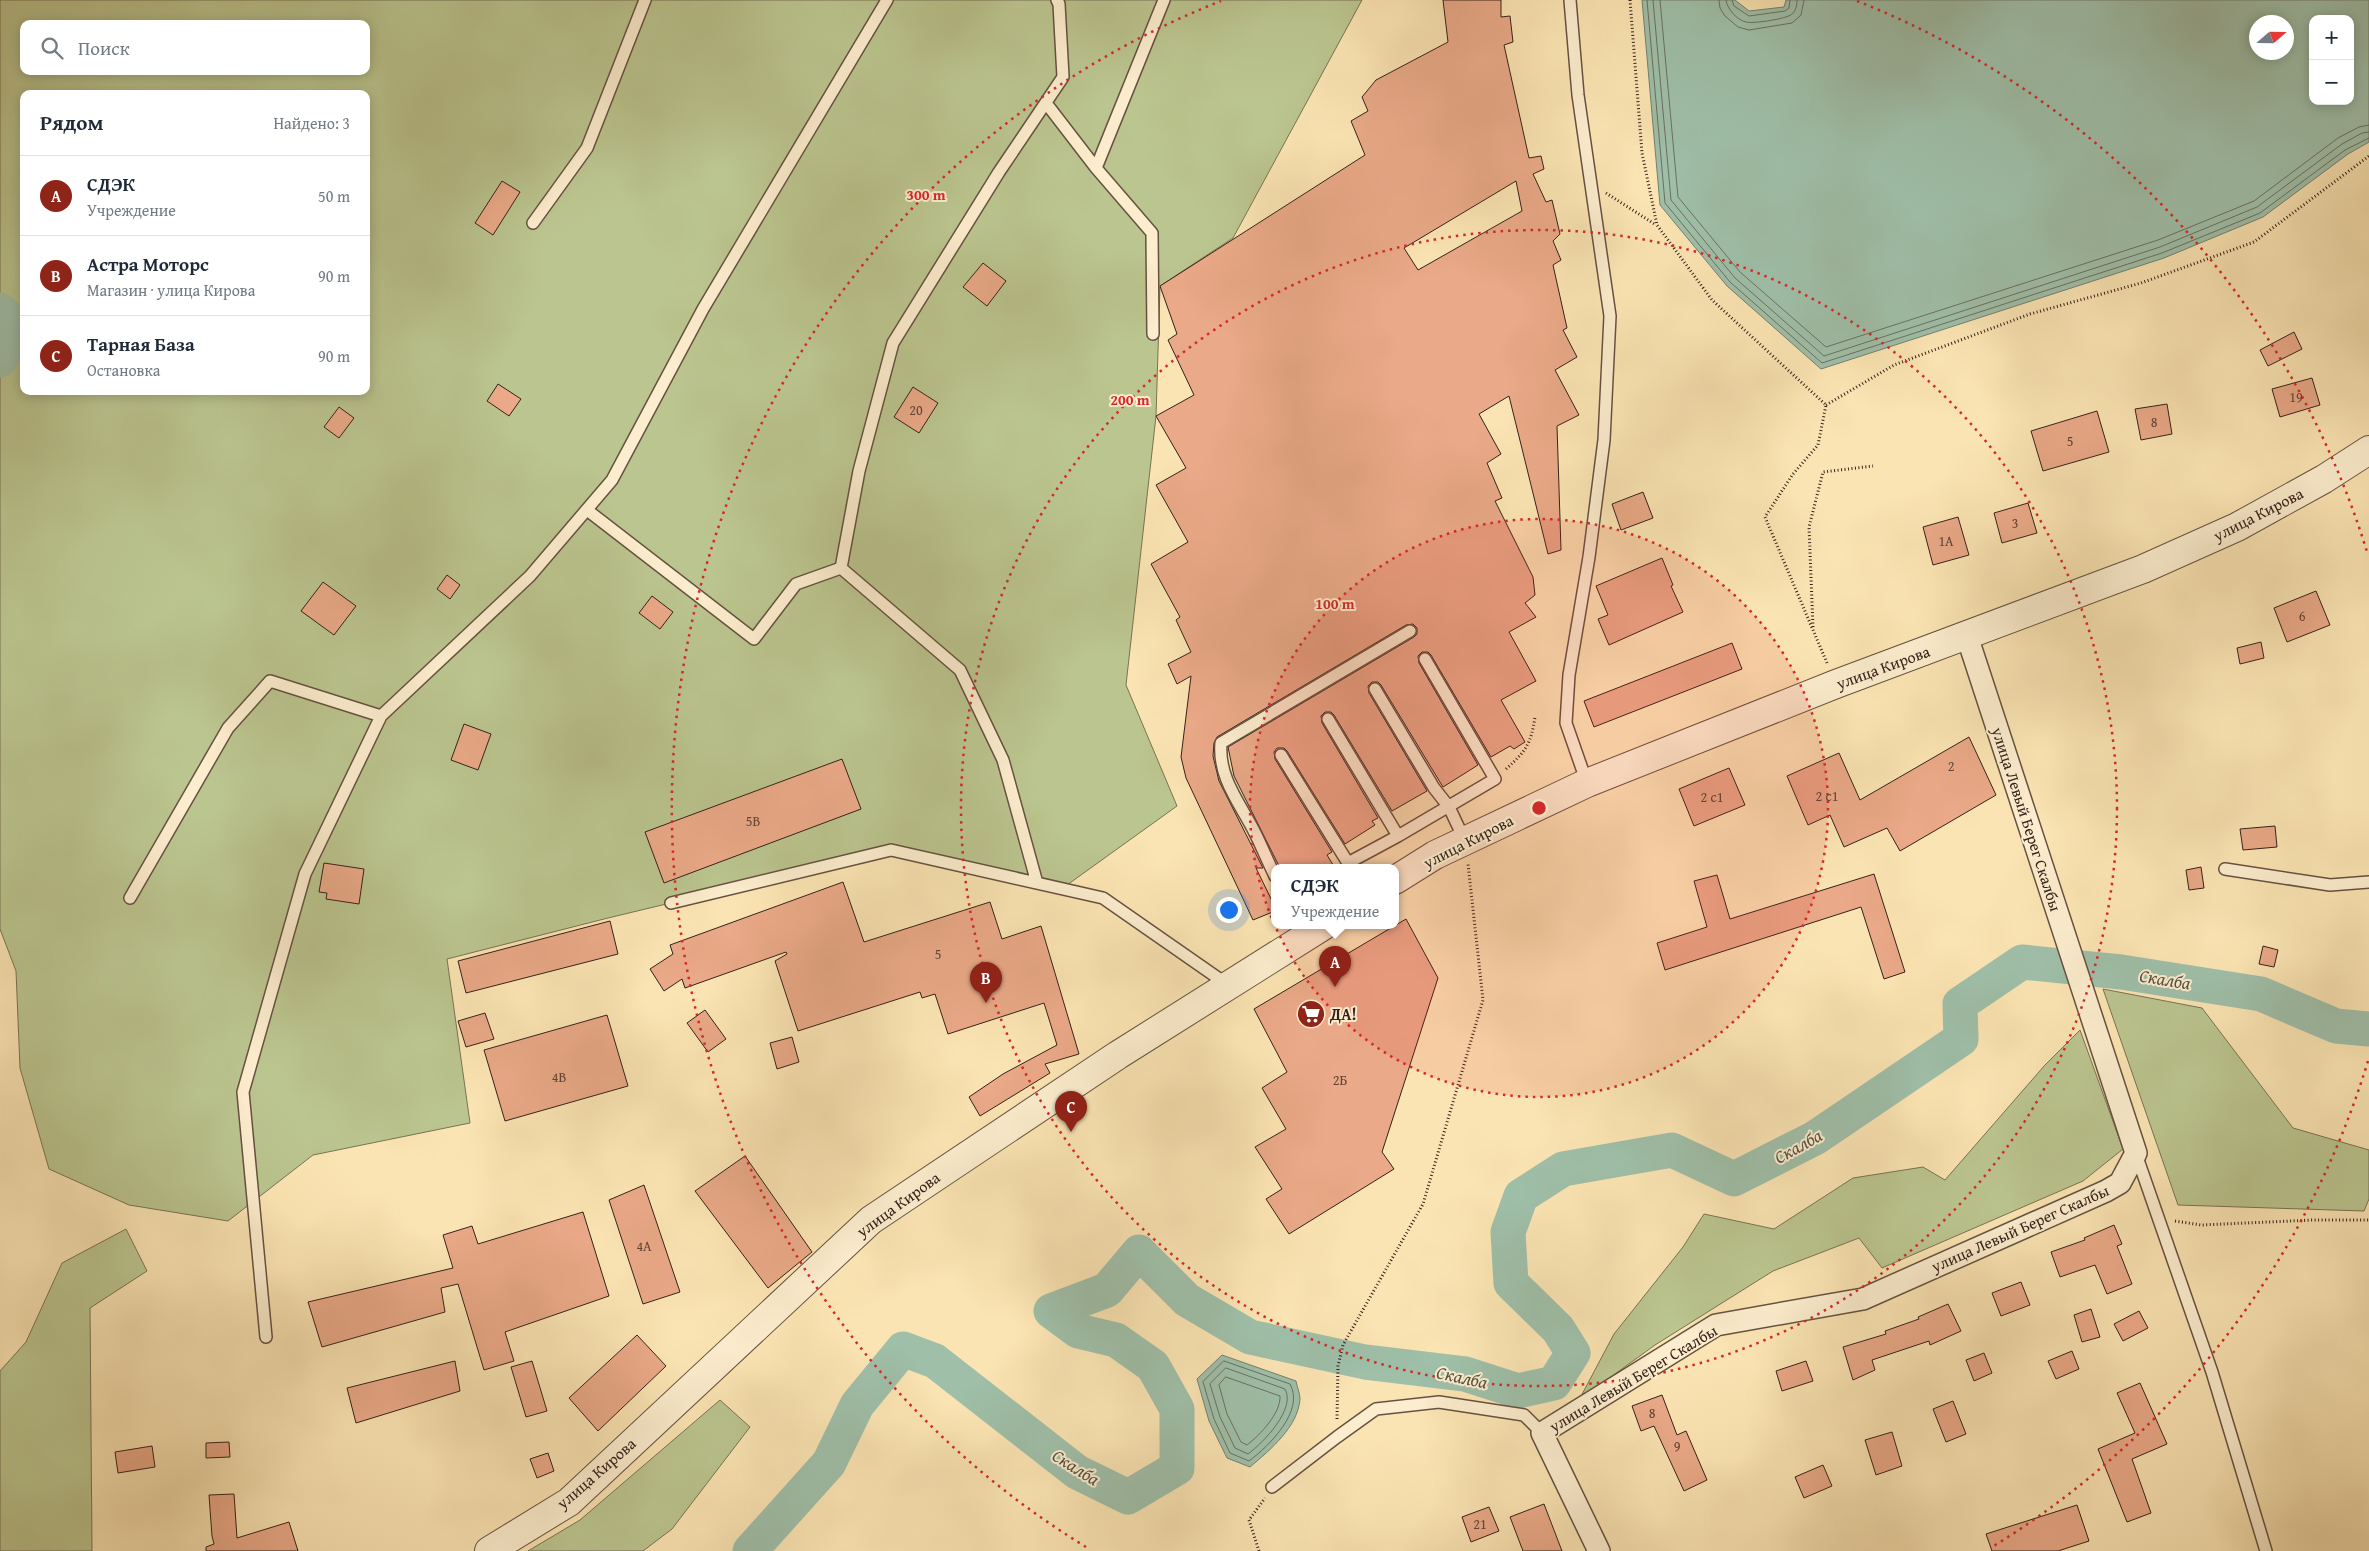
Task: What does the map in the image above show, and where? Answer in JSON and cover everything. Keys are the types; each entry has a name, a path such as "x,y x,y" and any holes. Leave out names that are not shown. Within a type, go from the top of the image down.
{"street":[{"name":"улица Кирова","path":"1399,878 1435,855 1587,783 1836,684 2143,569 2237,527 2324,479 2369,450"},
{"name":"улица Левый Берег Скалбы","path":"1599,1551 1542,1433 1716,1325 1862,1299 2106,1191 2120,1183 2136,1153 1967,636"},
{"name":"улица Кирова","path":"489,1551 569,1502 871,1220 1110,1060 1228,985 1289,940 1316,929"}],"lane":[{"path":"533,223 588,148 645,0"},
{"path":"266,1337 243,1092 305,874 382,716 530,576 612,480 704,309 887,0"},
{"path":"841,568 859,471 893,343 999,172 1063,77 1059,4 1057,0"},
{"path":"1096,168 1164,0"},
{"path":"1570,0 1578,95 1610,316 1604,440 1589,557 1569,674 1566,723 1587,783"},
{"path":"1046,102 1096,168 1152,233 1153,334"},
{"path":"586,510 754,639 796,584 841,568"},
{"path":"841,568 960,670 1003,760 1037,883"},
{"path":"1271,867 1256,834 1224,776 1220,759 1222,743 1324,680 1410,631"},
{"path":"1281,755 1348,863 1495,779 1425,658"},
{"path":"130,898 228,728 270,681 382,716"},
{"path":"1375,689 1434,788 1449,807 1465,841"},
{"path":"1328,719 1398,836"},
{"path":"671,903 891,850 1103,898 1228,985"},
{"path":"2225,869 2330,886 2369,882"},
{"path":"2136,1153 2212,1372 2266,1551"},
{"path":"1272,1487 1376,1409 1440,1402 1524,1415 1542,1433"}],"path":[{"path":"1630,0 1642,153 1657,225"},
{"path":"1836,684 1765,517 1792,474 1818,445 1826,406 1903,362 2030,314 2141,283 2254,242 2369,156"},
{"path":"1590,181 1627,208 1657,225 1712,300 1826,406"},
{"path":"1813,630 1809,527 1823,472 1873,466"},
{"path":"1495,779 1523,754 1532,740 1535,717"},
{"path":"1337,1437 1338,1366 1343,1345 1423,1204 1483,1000 1465,841"},
{"path":"2159,1218 2201,1225 2313,1220 2369,1220"},
{"path":"1259,1551 1249,1520 1272,1487"}],"green space":[{"path":"0,0 1362,0 1233,238 1160,286 1156,416 1126,685 1177,806 1067,885 891,850 447,959 470,1123 313,1155 228,1221 129,1205 49,1169 20,1068 16,971 0,929 0,360 17,325 0,310"},
{"path":"2103,989 2202,1008 2293,1128 2369,1150 2369,1199 2364,1211 2178,1205"},
{"path":"2080,1030 2123,1149 2083,1181 1882,1268 1859,1238 1773,1271 1655,1345 1579,1400 1614,1334 1683,1247 1704,1214 1774,1229 1853,1178 1923,1167 1945,1180 2045,1065"},
{"path":"126,1229 147,1271 90,1308 92,1551 0,1551 0,1371 26,1342 62,1263"},
{"path":"720,1400 750,1427 672,1529 643,1551 528,1551 580,1520"}],"water":[{"path":"1642,0 1735,0 1749,11 1784,7 1786,0 2369,0 2369,142 2348,154 2263,217 2164,258 1821,369 1727,286 1660,205"},
{"path":"1222,1355 1296,1381 1299,1392 1298,1409 1289,1428 1250,1467 1227,1458 1209,1421 1197,1379"}],"building":[{"path":"1443,0 1501,0 1501,17 1510,16 1513,42 1504,45 1529,158 1541,156 1544,169 1533,174 1546,202 1552,200 1560,234 1553,241 1561,260 1553,265 1567,328 1563,330 1577,357 1555,370 1579,415 1557,426 1561,550 1548,554 1509,396 1479,414 1501,454 1487,463 1502,498 1495,501 1533,577 1535,595 1525,603 1536,617 1509,632 1536,681 1501,700 1525,742 1514,749 1510,746 1491,757 1431,655 1428,652 1422,652 1418,656 1419,663 1478,765 1443,787 1381,685 1378,682 1372,682 1368,686 1369,693 1427,791 1392,811 1334,715 1331,712 1325,712 1321,716 1322,723 1378,818 1372,821 1375,825 1345,844 1287,751 1284,748 1277,748 1274,752 1275,759 1332,852 1327,855 1333,864 1278,864 1234,776 1228,747 1414,637 1417,634 1417,628 1413,624 1406,625 1217,737 1214,743 1213,756 1219,781 1263,868 1256,868 1271,899 1271,913 1253,920 1186,778 1181,757 1191,676 1177,684 1168,664 1191,652 1176,620 1180,617 1151,564 1188,542 1156,485 1186,468 1156,416 1194,395 1168,340 1177,334 1160,286 1365,155 1351,121 1368,111 1362,97 1376,80 1448,42","holes":["1516,181 1522,211 1418,270 1404,248"]},
{"path":"502,181 520,192 493,235 475,223"},
{"path":"983,263 1006,281 987,306 963,287"},
{"path":"2294,332 2302,349 2268,366 2260,350"},
{"path":"2312,378 2320,405 2280,417 2272,389"},
{"path":"498,384 521,399 509,416 487,401"},
{"path":"913,387 938,403 919,433 894,417"},
{"path":"2167,404 2172,434 2141,440 2135,409"},
{"path":"339,407 354,418 339,438 324,427"},
{"path":"2097,411 2109,452 2043,471 2031,431"},
{"path":"1643,492 1653,518 1621,530 1612,504"},
{"path":"2028,503 2037,533 2002,543 1994,513"},
{"path":"1958,517 1969,555 1933,565 1923,527"},
{"path":"1662,558 1673,585 1671,586 1683,612 1609,645 1598,619 1608,615 1596,586"},
{"path":"447,575 460,585 450,599 437,589"},
{"path":"323,582 356,606 334,635 301,611"},
{"path":"2316,591 2330,625 2287,642 2274,608"},
{"path":"652,596 673,612 660,629 639,613"},
{"path":"2261,642 2264,658 2240,664 2237,648"},
{"path":"1732,643 1742,669 1594,727 1584,701"},
{"path":"464,724 491,734 478,770 451,760"},
{"path":"1969,737 1996,795 1900,851 1887,828 1844,847 1830,815 1808,825 1787,776 1839,753 1860,800"},
{"path":"842,759 861,809 664,883 645,832"},
{"path":"1729,768 1745,805 1694,826 1679,789"},
{"path":"2275,826 2277,847 2243,850 2240,829"},
{"path":"324,863 364,869 359,904 326,899 327,893 319,892"},
{"path":"2201,867 2204,888 2189,890 2186,870"},
{"path":"1874,874 1905,972 1884,979 1861,907 1665,970 1657,943 1707,927 1694,881 1717,875 1730,919"},
{"path":"843,882 864,942 990,902 1002,939 1041,926 1079,1054 1045,1064 1050,1073 980,1116 969,1097 1003,1074 1057,1045 1044,1003 948,1034 935,994 922,998 920,992 798,1031 775,961 787,954 786,952 685,988 682,979 664,991 650,969 673,954 670,945"},
{"path":"1406,919 1438,978 1382,1152 1394,1169 1289,1234 1266,1199 1282,1189 1255,1147 1286,1129 1262,1088 1287,1072 1254,1009 1389,929 1399,929 1399,923"},
{"path":"610,921 618,954 466,993 458,961"},
{"path":"2263,946 2278,950 2274,967 2259,964"},
{"path":"705,1010 726,1039 708,1052 687,1023"},
{"path":"485,1013 494,1039 466,1047 458,1021"},
{"path":"607,1015 628,1086 505,1121 484,1050"},
{"path":"792,1037 799,1062 777,1069 770,1043"},
{"path":"745,1156 812,1252 768,1288 695,1191"},
{"path":"644,1185 680,1292 643,1304 609,1200"},
{"path":"583,1212 609,1296 505,1332 514,1361 484,1370 458,1284 441,1288 445,1312 322,1347 308,1302 453,1268 443,1235 472,1226 478,1244"},
{"path":"2114,1225 2122,1244 2117,1246 2132,1284 2107,1294 2095,1265 2060,1277 2051,1252 2085,1240 2084,1238"},
{"path":"2021,1282 2030,1305 2001,1316 1992,1293"},
{"path":"1948,1304 1961,1331 1930,1345 1929,1341 1872,1360 1875,1370 1853,1380 1843,1347 1886,1334 1885,1331 1919,1319 1918,1317"},
{"path":"2091,1309 2100,1337 2082,1342 2074,1315"},
{"path":"2139,1311 2148,1328 2123,1341 2114,1324"},
{"path":"637,1335 666,1366 598,1431 569,1398"},
{"path":"2072,1351 2079,1369 2056,1379 2048,1361"},
{"path":"1984,1353 1992,1373 1974,1381 1966,1360"},
{"path":"455,1361 460,1391 356,1423 347,1388"},
{"path":"532,1361 547,1411 526,1417 511,1367"},
{"path":"1806,1361 1813,1381 1782,1391 1776,1371"},
{"path":"2140,1383 2167,1444 2132,1459 2151,1513 2127,1522 2098,1449 2135,1433 2117,1393"},
{"path":"1662,1395 1677,1435 1686,1431 1707,1480 1684,1491 1654,1426 1641,1431 1632,1406"},
{"path":"1953,1401 1966,1434 1946,1442 1933,1409"},
{"path":"1892,1432 1902,1466 1876,1475 1865,1440"},
{"path":"229,1442 230,1457 206,1458 206,1443"},
{"path":"152,1446 155,1467 118,1473 115,1452"},
{"path":"548,1453 554,1471 537,1478 530,1459"},
{"path":"1823,1465 1832,1486 1804,1498 1795,1477"},
{"path":"234,1494 237,1538 289,1522 298,1551 206,1551 206,1547 214,1544 209,1495"},
{"path":"1544,1504 1562,1551 1523,1551 1510,1517"},
{"path":"2077,1505 2089,1541 2058,1551 1992,1551 1986,1534"},
{"path":"1489,1507 1499,1531 1471,1542 1462,1517"}],"waterway":[{"name":"Скалба","path":"0,310 17,325 0,360"},
{"name":"Скалба","path":"750,1551 829,1463 857,1405 903,1349 935,1361 1077,1472 1128,1497 1177,1468 1177,1409 1153,1366 1116,1340 1078,1331 1051,1311 1107,1290 1139,1252 1187,1300 1250,1337 1365,1362 1465,1374 1518,1391 1554,1383 1573,1353 1558,1329 1511,1283 1508,1232 1521,1196 1563,1169 1672,1150 1734,1179 1815,1138 1961,1039 1960,1004 2022,962 2121,972 2261,994 2336,1026 2369,1029"}],"place":[{"name":"СДЭК","path":"1335,987"},
{"name":"Астра Моторс","path":"986,1003"},
{"name":"ДА!","path":"1311,1014"},
{"name":"Тарная База","path":"1071,1132"}]}
